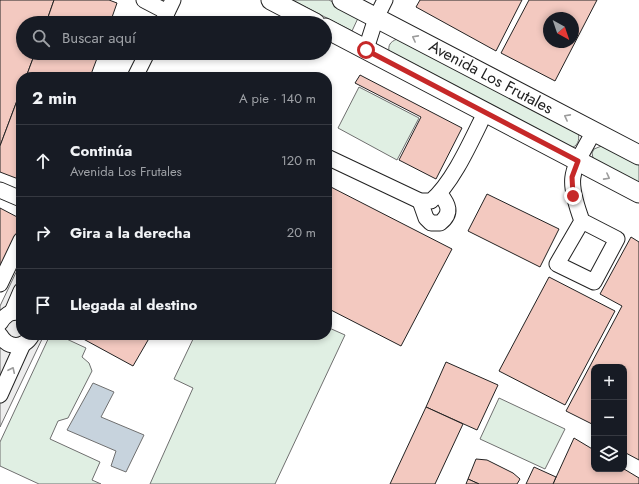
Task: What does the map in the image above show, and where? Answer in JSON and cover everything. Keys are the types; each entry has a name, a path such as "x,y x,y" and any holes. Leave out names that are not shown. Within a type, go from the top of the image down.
{"main road":[{"path":"271,0 302,16"},
{"name":"Avenida Los Frutales","path":"342,0 639,155"},
{"path":"332,32 639,193"}],"lane":[{"path":"144,0 167,12"},
{"path":"366,50 376,18 385,0"},
{"path":"138,72 144,60"},
{"path":"332,159 420,201 431,201 440,194 471,141 485,113"},
{"path":"582,220 573,196 572,177 578,161 594,131"},
{"path":"0,190 16,197"},
{"path":"420,201 426,218 430,223 440,223 445,219 449,209 448,204 440,194"},
{"path":"0,284 16,250"},
{"path":"0,323 6,314 16,312"},
{"path":"0,335 7,344 12,346 28,340"},
{"path":"0,396 28,340"}],"green space":[{"path":"292,0 329,0 359,16 352,31 332,21 332,16 323,16"},
{"path":"397,39 578,132 578,143 569,149 389,52 390,44"},
{"path":"359,87 419,118 397,160 338,128"},
{"path":"604,145 639,163 639,186 593,158 592,153 594,149"},
{"path":"332,329 345,335 275,484 150,484 193,388 174,379 193,340 332,340"},
{"path":"48,340 69,340 86,348 82,357 89,363 92,371 68,418 58,421 50,439 100,462 92,480 101,484 39,484 0,466 0,442"},
{"path":"499,398 565,429 545,469 480,439"}],"shaded area":[{"path":"16,272 16,340 42,340 0,427 0,306"},
{"path":"93,383 114,392 101,417 144,435 126,472 111,466 116,451 67,430"}],"building":[{"path":"0,0 54,0 48,16 16,16 16,60 32,60 28,72 16,72 16,103 0,146"},
{"path":"54,0 109,0 117,3 112,16 48,16"},
{"path":"420,0 522,0 496,51 416,7"},
{"path":"529,0 597,0 579,35 579,12 543,12 543,48 572,48 555,81 501,53"},
{"path":"32,60 96,60 92,72 28,72"},
{"path":"360,75 462,128 436,179 399,160 421,117 355,83"},
{"path":"16,103 16,178 0,172 0,146"},
{"path":"332,188 452,249 401,346 332,311"},
{"path":"487,194 559,229 540,267 468,231"},
{"path":"0,208 16,216 16,241 0,275"},
{"path":"631,237 639,242 639,460 627,454 627,364 591,364 622,306 600,294"},
{"path":"549,277 615,311 565,405 499,371"},
{"path":"85,340 148,340 133,366"},
{"path":"446,362 498,385 477,430 426,407"},
{"path":"591,364 591,424 566,411"},
{"path":"426,407 463,424 435,484 390,484"},
{"path":"574,438 591,448 591,472 627,471 639,478 639,484 553,484"},
{"path":"476,459 487,460 513,473 520,479 517,484 479,484 468,479"},
{"path":"534,467 556,477 553,484 526,484"},
{"path":"468,479 479,484 466,484"}],"route":[{"path":"366,50 578,161 572,177 573,196"}]}
